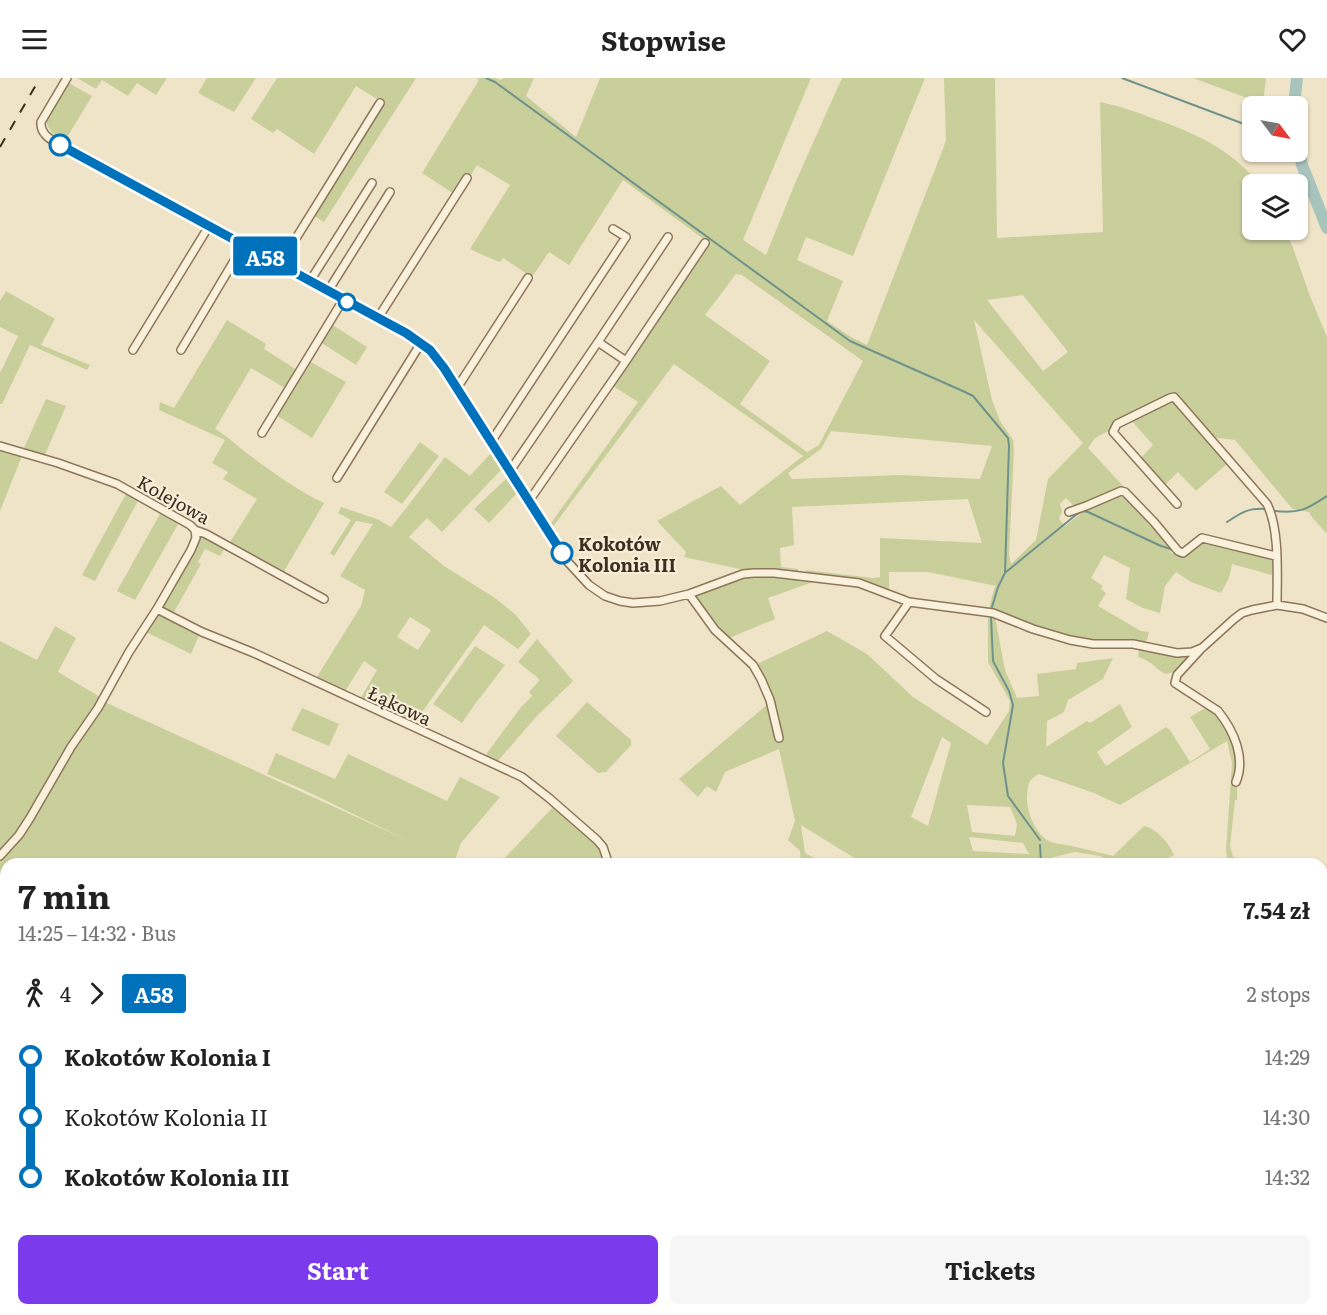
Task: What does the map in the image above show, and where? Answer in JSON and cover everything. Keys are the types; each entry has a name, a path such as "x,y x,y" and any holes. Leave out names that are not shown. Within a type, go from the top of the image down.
{"street":[{"path":"67,78 43,117 41,127 45,134 64,148 244,244 378,318 430,350 458,388 556,545 589,585 605,596 620,601 660,601 689,594 728,579 760,573 859,584 909,602 993,612 1046,633 1092,644 1133,644 1177,653 1192,652 1202,648"},
{"path":"280,264 380,103"},
{"path":"378,318 467,178"},
{"path":"310,281 372,183"},
{"path":"328,291 390,192"},
{"path":"133,350 209,226"},
{"path":"491,442 626,237 613,229"},
{"path":"510,471 668,237"},
{"path":"529,501 705,243"},
{"path":"181,350 244,244"},
{"path":"458,388 528,278"},
{"path":"262,433 343,300"},
{"path":"598,342 626,361"},
{"path":"337,478 421,343"},
{"path":"1177,504 1113,432 1116,424 1174,397 1267,504 1271,512 1276,556 1277,605"},
{"name":"Kolejowa","path":"0,446 60,463 117,484 195,530 324,599"},
{"path":"1069,512 1121,491 1125,492 1154,522 1178,551 1183,553 1202,538 1276,556"},
{"path":"0,856 13,843 30,818 71,747 98,708 191,550 196,535 195,530"},
{"path":"689,594 715,630 753,665 770,700 779,738"},
{"path":"909,602 885,636 936,679 986,712"},
{"path":"1236,782 1238,749 1229,726 1218,711 1179,687 1175,683 1177,675 1202,648 1242,613 1277,605 1303,609 1327,618"},
{"name":"Łąkowa","path":"157,609 202,632 254,653 522,777 597,840 607,858"}],"green space":[{"path":"77,78 167,78 156,95 137,83 128,96 102,80 96,89"},
{"path":"207,78 256,78 234,112 198,93"},
{"path":"277,78 416,78 324,222 313,215 382,102 356,86 314,154 277,129 273,133 251,119"},
{"path":"476,78 501,80 503,78 534,78 526,96 576,137 600,78 811,78 743,240 766,255 842,78 925,78 853,256 806,237 797,260 843,281 827,321 867,345 946,141 944,78 995,78 997,238 1103,232 1100,102 1173,126 1214,145 1237,161 1250,174 1242,174 1242,240 1290,240 1327,337 1327,534 1309,512 1293,509 1290,506 1235,440 1211,437 1176,397 1167,395 1115,422 1110,430 1095,438 1088,448 1124,487 1075,507 1066,498 1060,504 1062,511 1059,519 1065,526 1092,507 1122,495 1170,546 1171,553 1182,557 1205,541 1273,559 1272,575 1232,564 1229,578 1221,593 1191,582 1176,572 1165,586 1160,613 1143,608 1126,599 1130,568 1104,555 1091,578 1103,586 1101,589 1106,593 1098,606 1141,631 1149,632 1144,642 1107,642 1056,633 989,608 996,586 928,572 889,572 889,591 860,580 806,574 806,570 880,577 880,538 982,543 968,499 792,507 794,545 780,548 781,567 798,569 797,574 744,570 684,557 686,552 657,521 721,486 740,505 803,456 674,364 552,528 549,526 638,402 613,386 709,243 623,180 569,265 549,252 532,277 503,258 500,262 470,249 510,185 477,165 471,175 467,173 454,194 422,173 479,80","holes":["736,274 742,275 863,361 819,445 807,452 740,404 770,361 705,315","1023,295 1068,352 1043,371 987,300","974,320 1083,443 1048,479 1036,540 1011,564 1009,554 1013,440 1000,421 992,400","831,431 992,446 980,479 900,475 792,479 788,473 821,449"]},
{"path":"1193,78 1266,78 1264,96 1242,96"},
{"path":"69,83 92,96 63,144 50,130 46,120"},
{"path":"6,291 55,319 41,345 90,365 87,370 30,345 0,404 0,373 18,336 0,327 0,301"},
{"path":"227,320 266,344 264,349 297,370 285,388 251,368 215,429 278,476 324,503 283,573 230,542 257,499 223,479 228,472 212,463 225,440 159,410 160,402 174,408"},
{"path":"331,324 367,347 356,365 320,342"},
{"path":"309,361 346,382 312,438 276,415"},
{"path":"46,399 66,406 44,457 23,450"},
{"path":"1172,400 1191,421 1195,429 1228,463 1196,491 1178,472 1164,486 1140,459 1153,445 1131,420"},
{"path":"420,442 439,456 402,504 384,492"},
{"path":"0,450 22,456 0,511"},
{"path":"491,453 502,469 442,532 427,518 409,537 444,566 495,598 515,614 531,634 518,649 484,625 415,722 411,724 359,701 377,670 364,661 344,693 315,680 361,606 365,590 340,576 373,524 356,521 334,556 330,553 351,520 338,513 341,507 377,519 391,527 445,457 470,476","holes":["410,617 431,630 418,650 397,637"]},
{"path":"508,477 518,492 489,523 474,509"},
{"path":"127,492 139,499 95,581 82,575"},
{"path":"161,512 180,521 135,600 117,591"},
{"path":"200,534 225,548 220,556 205,549 198,562 201,564 173,614 163,609 162,605 189,561"},
{"path":"750,576 813,582 768,598 775,619 727,639 755,665 827,631 867,654 913,697 987,745 1009,711 1010,701 988,662 988,617 995,617 1005,670 1017,698 1039,696 1037,674 1076,669 1077,663 1113,658 1103,679 1068,700 1064,712 1047,721 1046,747 1087,721 1090,723 1120,704 1132,727 1097,752 1106,766 1166,727 1190,762 1210,749 1190,717 1207,707 1226,728 1235,749 1237,800 1235,800 1230,846 1233,857 1238,858 1227,858 1226,850 1232,763 1227,741 1120,805 1094,793 1039,774 1029,783 1027,802 1030,815 1036,828 1049,841 1113,856 1144,826 1162,837 1169,846 1174,855 1168,858 1104,858 1075,852 1050,858 854,858 801,825 805,853 814,858 801,858 800,851 788,840 795,821 779,749 725,772 716,792 707,786 698,797 679,779 768,704 763,690 746,662 719,638 686,600 717,586","holes":["942,737 951,743 928,826 911,817","967,805 1010,807 1017,824 1015,836 972,832","969,837 1023,843 1029,854 973,851"]},
{"path":"160,614 200,633 191,654 146,632 156,615"},
{"path":"55,626 76,638 58,672 100,699 407,840 267,774 276,753 335,779 348,754 447,801 460,777 500,797 461,843 456,858 0,858 0,641 37,660"},
{"path":"537,639 573,681 535,718 496,763 486,759 487,753 521,707 532,696 529,692 539,681 518,662"},
{"path":"475,646 505,665 462,723 433,704"},
{"path":"1139,648 1189,658 1167,674 1138,657"},
{"path":"587,702 631,740 631,745 606,772 598,773 556,736"},
{"path":"302,708 339,724 329,746 291,730"},
{"path":"554,806 597,843 604,858 505,858"}],"waterway":[{"path":"486,78 495,82 850,341 973,396 1008,438 1009,446 1005,573 992,607"},
{"path":"1122,78 1242,123"},
{"path":"1295,96 1297,78"},
{"path":"1301,162 1327,228"},
{"path":"1275,511 1303,510 1327,496"},
{"path":"1227,522 1245,511 1266,509"},
{"path":"1006,572 1083,511 1174,550"},
{"path":"991,617 993,661 1009,691 1013,705 1003,763 1008,796 1040,840"},
{"path":"1040,845 1041,858"}],"railway":[{"path":"0,147 40,78"}],"bus line":[{"name":"A58","path":"60,145 406,333 430,350 458,388 562,553"}],"place":[{"name":"Kokotów Kolonia III","path":"562,553"}]}
